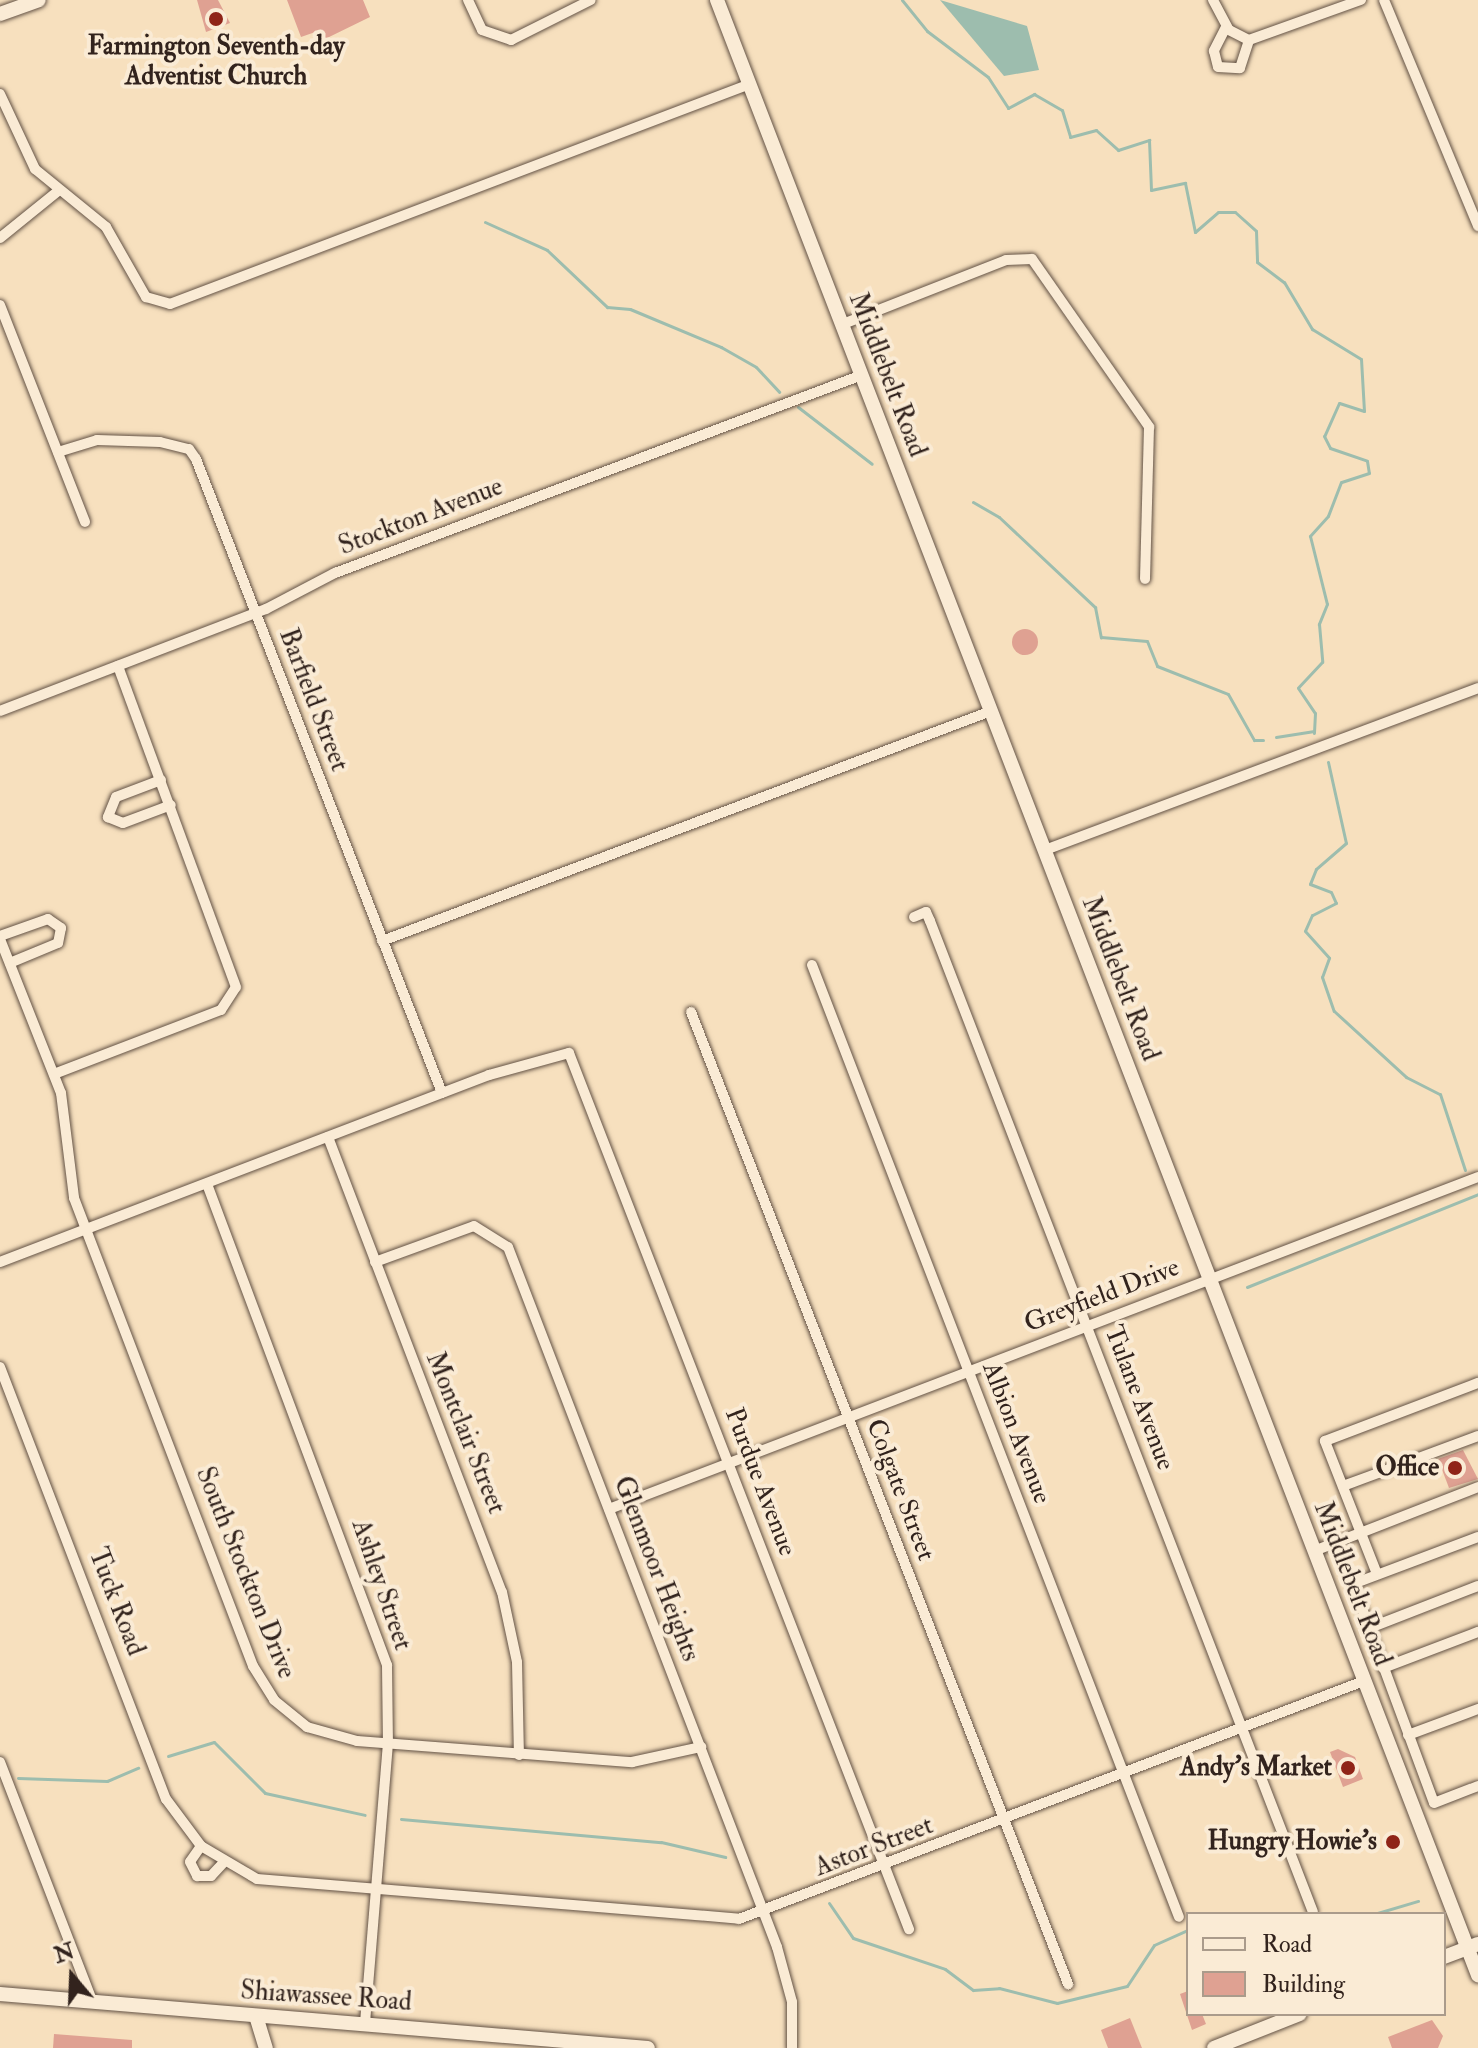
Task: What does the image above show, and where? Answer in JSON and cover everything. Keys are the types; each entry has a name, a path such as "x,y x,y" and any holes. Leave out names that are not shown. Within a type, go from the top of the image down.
{"street":[{"path":"0,14 39,0"},
{"path":"468,0 482,30 511,40 591,0"},
{"name":"Middlebelt Road","path":"717,0 1364,1681 1472,1946 1478,1975"},
{"path":"1213,0 1226,27 1249,40 1361,0"},
{"path":"1384,0 1478,226"},
{"path":"1226,27 1214,51 1218,67 1240,68 1249,40"},
{"path":"0,94 25,154 58,191 106,227 135,282 157,302 196,296 750,84"},
{"path":"0,238 58,191"},
{"path":"843,324 1006,260 1032,259 1149,427 1145,579"},
{"path":"0,305 85,522"},
{"name":"Stockton Avenue","path":"0,711 255,613 335,573 862,375"},
{"name":"Barfield Street","path":"58,452 97,440 189,449 442,1093"},
{"path":"54,1074 221,1010 236,987 118,666"},
{"path":"1045,850 1478,688"},
{"path":"382,941 991,711"},
{"path":"161,780 116,797 108,817 123,823 171,805"},
{"name":"Tulane Avenue","path":"914,917 926,912 1313,1912"},
{"path":"0,938 48,919 61,928 58,943 10,963"},
{"name":"South Stockton Drive","path":"0,938 54,1074 86,1229 263,1685 307,1727 388,1743 632,1762 701,1747"},
{"name":"Albion Avenue","path":"812,965 1179,1917"},
{"name":"Colgate Street","path":"691,1012 1068,1984"},
{"name":"Purdue Avenue","path":"442,1093 569,1053 909,1929"},
{"path":"0,1262 442,1093"},
{"name":"Montclair Street","path":"328,1137 509,1617 519,1755"},
{"name":"Greyfield Drive","path":"609,1509 1478,1177"},
{"name":"Ashley Street","path":"207,1184 376,1626 389,1681 388,1743 365,2024"},
{"name":"Glenmoor Heights","path":"375,1262 474,1226 500,1238 609,1509 763,1913 792,2002 792,2048"},
{"name":"Tuck Road","path":"0,1367 161,1788 201,1846 224,1862 273,1883 375,1893"},
{"path":"1377,1574 1325,1441 1478,1383"},
{"path":"1343,1486 1478,1436"},
{"path":"1314,1551 1478,1487"},
{"path":"1478,1537 1353,1584 1367,1629 1434,1803 1478,1786"},
{"path":"1367,1629 1478,1586"},
{"path":"1383,1668 1478,1632"},
{"name":"Astor Street","path":"375,1893 704,1921 763,1913 1364,1681"},
{"path":"1408,1735 1478,1709"},
{"path":"0,1762 92,2001"},
{"path":"201,1846 190,1862 197,1876 211,1876 224,1862"},
{"path":"1446,1956 1472,1946"},
{"name":"Shiawassee Road","path":"0,1994 648,2048"},
{"path":"256,2016 266,2048"},
{"path":"1214,2048 1295,2016"}],"shaded area":[{"path":"940,0 1027,26 1039,70 1004,76"}],"building":[{"name":"Farmington Seventh-day Adventist Church","path":"197,0 218,0 230,23 206,32"},
{"path":"287,0 363,0 370,17 325,39 321,30 301,37"},
{"path":"1025,629 1034,633 1038,642 1034,651 1025,655 1016,651 1012,642 1016,633"},
{"name":"Office","path":"1463,1450 1478,1479 1449,1488 1438,1459"},
{"name":"Andy's Market","path":"1338,1749 1355,1757 1363,1779 1343,1787 1330,1752"},
{"path":"1186,1992 1186,2012 1180,1994"},
{"path":"1187,2016 1203,2016 1206,2024 1192,2030"},
{"path":"1130,2018 1142,2048 1108,2048 1101,2030"},
{"path":"1432,2020 1443,2036 1438,2048 1392,2048 1388,2037"},
{"path":"54,2034 132,2040 132,2048 53,2048"}],"waterway":[{"path":"902,0 927,31 988,77 1008,108 1034,94 1062,110 1070,137 1096,130 1118,150 1149,140 1151,190 1185,183 1195,232 1218,212 1235,212 1256,231 1257,262 1284,282 1312,329 1361,359 1364,411 1339,403 1324,436 1330,448 1367,461 1369,473 1341,482 1328,516 1310,536 1327,604 1319,624 1322,662 1298,688 1315,713 1314,733"},
{"path":"485,222 547,250 607,307 630,309 721,347 756,367 779,392"},
{"path":"798,407 872,464"},
{"path":"973,502 999,517 1095,607 1101,637 1147,641 1157,666 1228,694 1254,740 1263,740"},
{"path":"1276,737 1313,731"},
{"path":"1328,762 1346,843 1316,869 1310,884 1331,892 1336,903 1312,915 1305,931 1329,958 1322,977 1334,1011 1406,1077 1440,1094 1465,1170"},
{"path":"1247,1287 1478,1194"},
{"path":"168,1756 214,1742 265,1793 365,1815"},
{"path":"18,1778 107,1781 138,1768"},
{"path":"401,1819 661,1842 725,1857"},
{"path":"1381,1912 1418,1901"},
{"path":"829,1903 853,1938 945,1969 973,1990 999,1988 1057,2003 1127,1986 1154,1945 1186,1931"}],"place":[{"name":"Farmington Seventh-day Adventist Church","path":"216,19"},
{"name":"Office","path":"1455,1468"},
{"name":"Andy's Market","path":"1348,1768"},
{"name":"Hungry Howie's","path":"1393,1842"}]}
